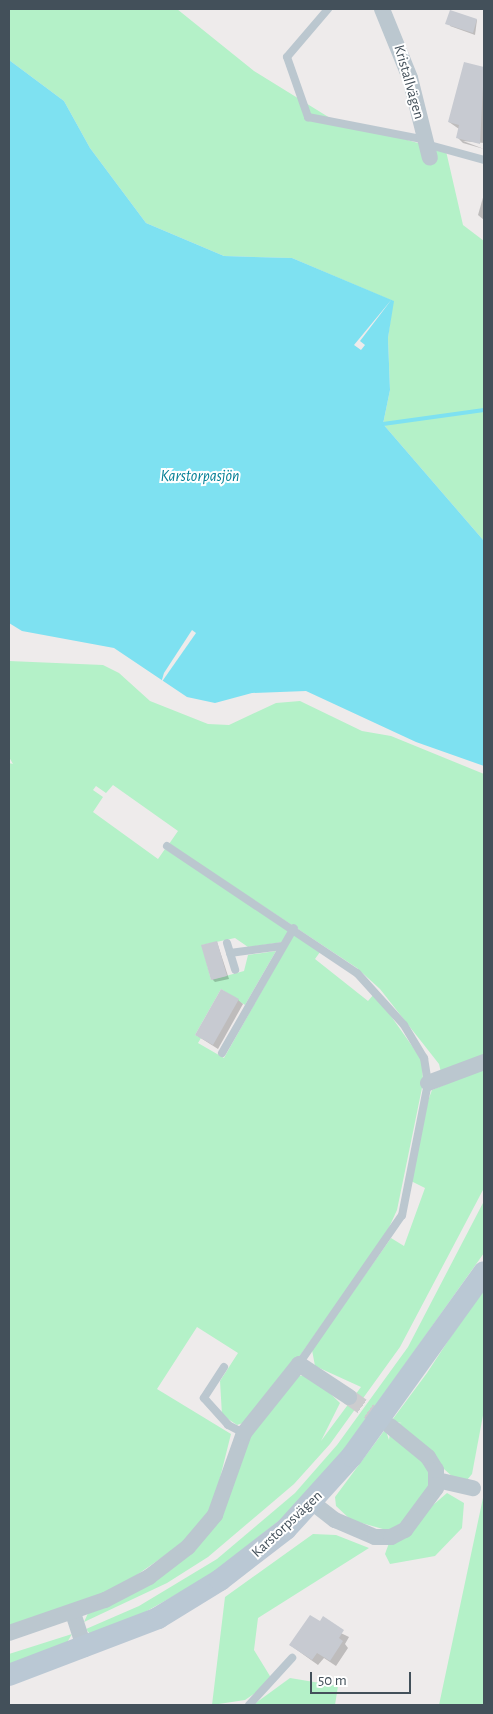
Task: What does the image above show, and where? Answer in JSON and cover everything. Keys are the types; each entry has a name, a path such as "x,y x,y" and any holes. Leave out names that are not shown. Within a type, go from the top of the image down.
{"main road":[{"name":"Karstorpsvägen","path":"9,1675 84,1650 158,1618 220,1580 313,1502 410,1380 484,1272"}],"street":[{"name":"Kristallvägen","path":"382,9 399,46 427,147"},
{"path":"428,1083 484,1062"},
{"path":"9,1633 73,1613 149,1577 188,1547 215,1515 244,1433 299,1364 350,1397"},
{"path":"390,1426 428,1457 437,1480"},
{"path":"313,1502 352,1529 391,1537 412,1522 437,1480"},
{"path":"437,1480 473,1488"},
{"path":"73,1613 84,1650"}],"lane":[{"path":"328,9 287,57 308,117 484,160"},
{"path":"167,846 294,928 357,973 391,1008 424,1058 428,1083 402,1215 299,1364"},
{"path":"222,1053 294,928"},
{"path":"227,943 235,970"},
{"path":"230,953 283,946"},
{"path":"224,1367 204,1398 228,1425 244,1433"},
{"path":"248,1705 292,1658"}],"green space":[{"path":"9,9 177,9 254,71 330,118 446,151 463,225 484,241 484,541 383,424 390,390 388,338 393,301 292,258 224,256 146,223 90,148 64,101 9,60"},
{"path":"9,661 103,665 119,673 150,701 208,724 229,725 276,703 300,701 362,731 391,736 484,774 484,1188 400,1347 330,1444 294,1484 208,1557 167,1583 84,1622 90,1609 156,1576 213,1525 243,1442 295,1376 311,1375 340,1403 321,1441 361,1387 315,1366 312,1350 391,1238 404,1246 425,1188 411,1181 422,1117 432,1090 444,1085 439,1064 380,989 357,968 169,844 178,831 113,785 106,793 96,786 93,790 103,797 93,812 158,859 165,849 291,928 283,942 248,947 235,938 202,945 211,980 244,971 248,955 276,951 245,1005 221,989 195,1035 201,1038 198,1043 224,1058 294,934 320,952 315,959 368,1001 374,994 381,1002 422,1060 423,1083 397,1210 386,1234 270,1398 249,1421 237,1425 222,1415 220,1381 238,1353 197,1327 157,1389 231,1434 212,1510 190,1538 118,1588 9,1626 9,763 13,764 9,757"},
{"path":"484,1201 484,1253 332,1467 291,1511 211,1575 122,1625 90,1634 86,1629 139,1606 217,1559 295,1493 337,1445 408,1347"},
{"path":"484,1286 484,1410 472,1474 467,1480 454,1478 394,1424 402,1423 394,1422 386,1431 389,1440 390,1433 427,1460 430,1485 411,1515 390,1531 351,1520 336,1506 335,1497 427,1373"},
{"path":"447,1493 464,1503 462,1528 435,1556 390,1564 385,1554 389,1543"},
{"path":"484,1493 484,1705 439,1705 480,1512"},
{"path":"313,1534 336,1535 369,1548 258,1618 254,1650 273,1681 245,1700 212,1705 225,1597"},
{"path":"72,1634 65,1646 9,1664 9,1654"},
{"path":"290,1678 338,1686 335,1705 253,1705"}],"water":[{"name":"Karstorpasjön","path":"9,60 64,101 90,148 146,223 224,256 292,258 394,301 388,338 390,390 383,424 484,541 484,766 416,742 306,691 252,693 215,703 187,697 114,648 22,631 9,623"}],"pier":[{"path":"392,299 360,341 365,345 361,350 354,345"},
{"path":"192,630 196,633 161,683 164,673"}],"building":[{"path":"450,10 477,19 473,33 445,24"},
{"path":"464,62 484,67 480,144 456,138 459,125 448,122"},
{"path":"217,941 227,976 211,980 201,945"},
{"path":"221,989 239,999 213,1045 195,1035"},
{"path":"310,1615 320,1621 323,1616 344,1630 339,1638 343,1641 330,1661 317,1653 312,1660 289,1645"}],"waterway":[{"path":"383,424 484,410"}],"tunnel":[{"path":"349,1397 388,1425"}]}
